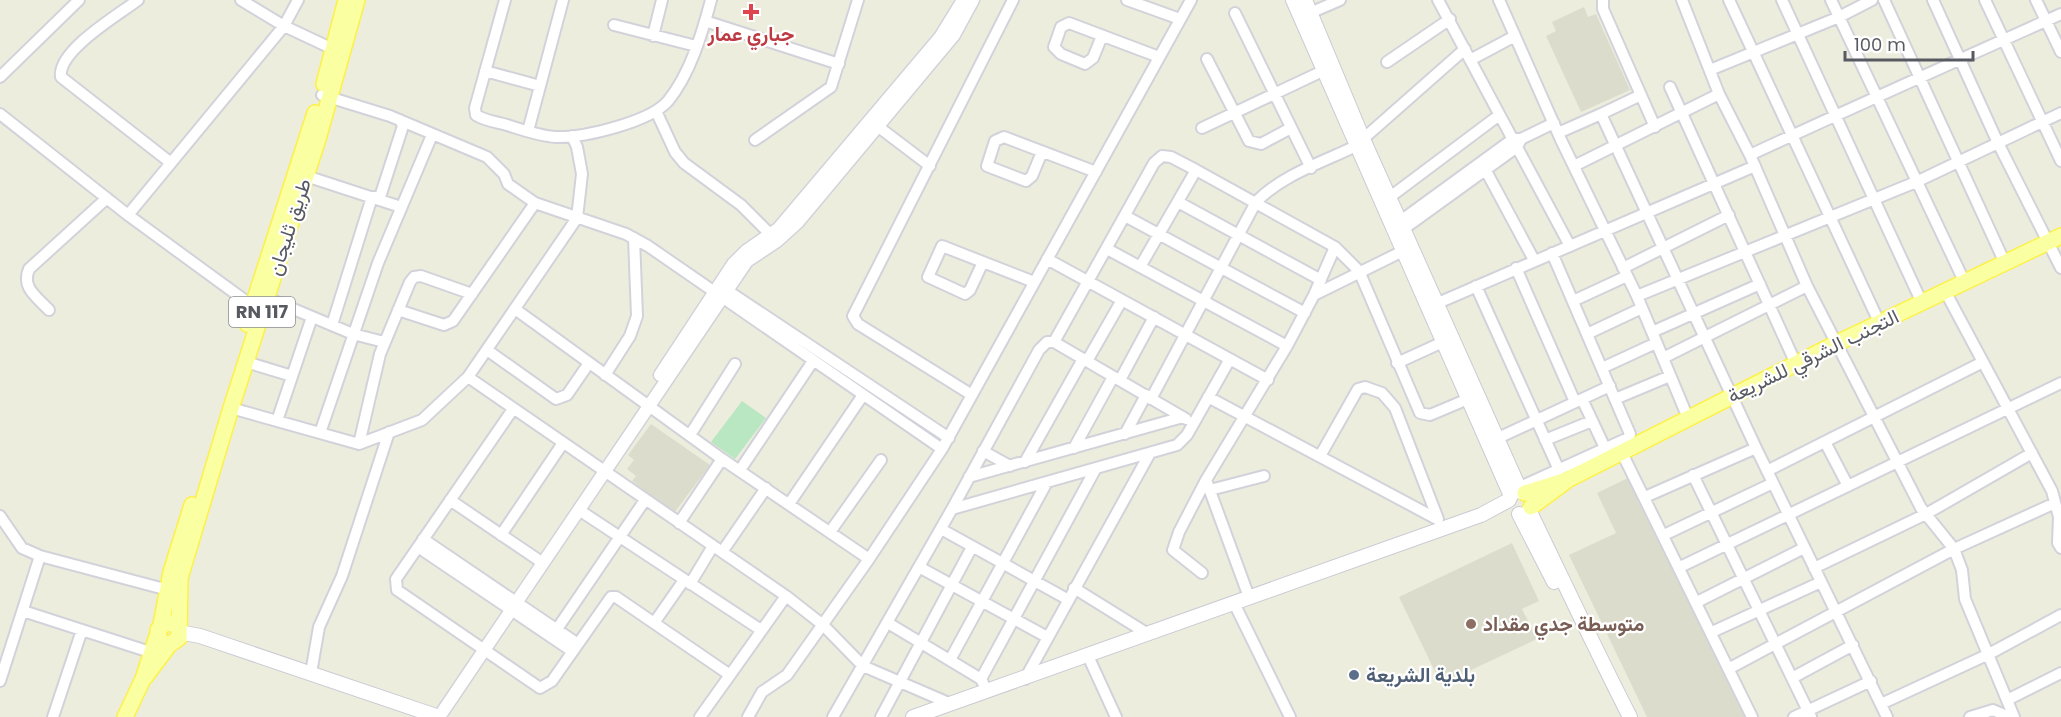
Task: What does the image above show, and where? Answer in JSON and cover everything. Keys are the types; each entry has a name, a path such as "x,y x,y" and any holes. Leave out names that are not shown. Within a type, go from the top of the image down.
{"main road":[{"name":"طريق ثليجان","path":"143,679 153,669 173,591 246,362 257,309 267,298 306,177 326,96 333,49 346,0"},
{"name":"طريق ثليجان","path":"178,629 171,572 357,0"},
{"path":"1293,0 1328,69 1398,228 1438,303 1498,438 1520,501"},
{"path":"1305,0 1328,69"},
{"path":"1360,143 1390,197 1403,251 1468,399 1520,501 1568,608 1584,628 1625,715"},
{"name":"التجنب الشرقي للشريعة","path":"1520,501 1563,475 1622,453 1733,394 1880,324 2004,261 2055,239"},
{"path":"913,717 951,704 984,685 1025,679 1234,603 1440,523 1481,515 1520,501"},
{"path":"163,635 166,623 436,716"},
{"name":"طريق ثليجان","path":"125,717 143,679 150,652 163,635"}],"street":[{"path":"0,77 79,0"},
{"path":"138,0 83,40 68,56 60,69 61,77 171,163"},
{"path":"241,0 284,26 333,49"},
{"path":"128,215 284,26 298,0"},
{"path":"505,0 475,108 476,115 545,136 572,136 631,122 656,111 673,94 696,46 711,0"},
{"path":"528,131 563,0"},
{"path":"653,36 662,0"},
{"path":"755,140 825,92 835,80 858,0"},
{"path":"511,604 537,559 646,405 740,256 771,235 941,36 963,0"},
{"path":"719,291 747,261 777,241 798,222 876,125 954,35 973,0"},
{"path":"972,395 858,324 853,316 1012,0"},
{"path":"1127,0 1180,20"},
{"path":"748,717 762,693 787,675 824,625 949,438 1191,0"},
{"path":"1311,13 1340,0"},
{"path":"1499,0 1556,128 1637,296 1688,418"},
{"path":"1603,0 1603,9 1655,127"},
{"path":"1682,0 1719,94 1750,155 1807,286 1926,514 1954,549 1962,570 1965,599 1989,654 2012,717"},
{"path":"1729,0 1880,324"},
{"path":"1782,0 1922,303"},
{"path":"1831,0 1964,281"},
{"path":"1710,70 1839,17 1872,0"},
{"path":"1884,0 2004,261"},
{"path":"1932,0 1998,143 2055,239 2061,268"},
{"path":"1985,0 2061,161"},
{"path":"2036,0 2061,52"},
{"path":"1443,2 1498,116 1517,142 1569,246"},
{"path":"1235,13 1311,168"},
{"path":"1750,155 1835,114 1877,98 2061,14"},
{"path":"1387,62 1450,19"},
{"path":"705,21 839,64"},
{"path":"1102,36 1093,58 1085,64 1061,54 1054,47 1064,24 1102,36 1159,57"},
{"path":"614,25 696,46"},
{"path":"1470,60 1515,36"},
{"path":"1125,434 1149,397 1256,202 1267,191 1360,143 1465,49"},
{"path":"1207,59 1252,144 1261,144 1292,128"},
{"path":"1202,128 1328,69"},
{"path":"485,71 540,86"},
{"path":"1670,87 1796,364"},
{"path":"1574,166 1719,94"},
{"path":"1398,228 1517,142 1601,114 1641,95"},
{"path":"326,96 400,120 487,157 504,174 508,184 536,204 634,238 949,438"},
{"path":"656,111 671,145 684,164 741,204 771,235"},
{"path":"1637,296 1916,182 2061,113"},
{"path":"0,114 128,215 257,309"},
{"path":"1601,114 1733,394 1756,448 1887,717"},
{"path":"1390,197 1498,116"},
{"path":"372,197 380,196 403,126 400,120"},
{"path":"876,125 930,166"},
{"path":"320,433 378,262 432,135"},
{"path":"231,408 359,444 428,416 468,377 577,218 582,174 577,147 572,136"},
{"path":"1042,152 1032,176 1026,181 987,166 995,141 1000,138 1042,152 1095,172"},
{"path":"1398,228 1485,168 1517,142"},
{"path":"1054,342 1154,163 1162,156 1171,157 1335,247 1359,271 1420,412 1426,416 1468,399"},
{"path":"1438,303 1755,166"},
{"path":"1485,168 1534,260"},
{"path":"1140,267 1196,170"},
{"path":"306,177 401,207"},
{"path":"332,325 372,197"},
{"path":"49,310 28,289 26,276 29,269 107,198"},
{"path":"1178,202 1322,280"},
{"path":"398,310 448,324 453,321 536,204"},
{"path":"1573,301 1625,272 1663,246 1729,215"},
{"path":"1125,216 1305,313"},
{"path":"605,375 630,336 637,316 634,238"},
{"path":"983,262 970,290 965,294 928,277 940,246 983,262 1034,282"},
{"path":"1202,573 1173,550 1179,531 1208,485 1243,416 1268,380 1287,346 1322,280 1335,247"},
{"path":"1107,249 1287,346"},
{"path":"1314,295 1403,251"},
{"path":"1520,501 1630,434 1551,253"},
{"path":"1047,259 1268,380"},
{"path":"1516,268 1578,401 1592,421 1605,448"},
{"path":"359,444 384,342 410,282 417,277 472,294"},
{"path":"1602,368 1695,314 1760,284"},
{"path":"1476,286 1535,420 1563,475"},
{"path":"1663,358 1770,307 1807,286"},
{"path":"719,291 813,361 942,449"},
{"path":"1945,291 2052,491 2061,548"},
{"path":"267,298 354,334 384,342"},
{"path":"1025,462 1122,300"},
{"path":"1587,334 1642,308"},
{"path":"515,309 722,459 869,559"},
{"path":"277,421 312,317"},
{"path":"1074,448 1154,318"},
{"path":"833,717 941,529 1039,350 1047,342 1054,342 1194,423"},
{"path":"1397,363 1443,342"},
{"path":"487,350 556,399 567,395 589,363"},
{"path":"952,509 1177,445 1194,423 1230,359"},
{"path":"740,470 813,361"},
{"path":"246,362 292,376"},
{"path":"1767,471 1983,362"},
{"path":"690,435 735,364"},
{"path":"1616,399 1670,376"},
{"path":"468,377 786,596 824,625 863,666 951,704"},
{"path":"1680,567 2061,383"},
{"path":"1498,438 1610,386"},
{"path":"1320,456 1358,389 1365,387 1382,393 1395,408 1440,523"},
{"path":"789,504 863,395"},
{"path":"1208,397 1440,523"},
{"path":"513,409 396,579 397,590 482,646 540,688 548,686 611,597 616,597 730,675"},
{"path":"969,477 1183,417"},
{"path":"1545,440 1592,421"},
{"path":"311,673 319,627 342,576 389,432"},
{"path":"1825,442 1848,486"},
{"path":"501,534 563,443"},
{"path":"1645,497 1756,448"},
{"path":"983,451 1010,465"},
{"path":"1025,679 1067,599 1150,453"},
{"path":"1622,453 1730,668 1752,717"},
{"path":"1814,568 1926,514 2032,453"},
{"path":"679,523 722,459"},
{"path":"830,532 881,460"},
{"path":"888,623 950,660 984,685 1014,619 1096,468"},
{"path":"436,716 511,604 579,510 601,470"},
{"path":"1208,485 1264,476"},
{"path":"1693,476 1809,713"},
{"path":"950,660 1047,482"},
{"path":"1664,535 1773,483"},
{"path":"1208,485 1249,597"},
{"path":"654,623 687,582 718,549 766,488"},
{"path":"450,500 537,559"},
{"path":"557,629 645,500"},
{"path":"1730,668 1954,549 2055,503"},
{"path":"579,510 761,630"},
{"path":"0,516 22,548 40,556 173,591"},
{"path":"941,529 1067,599"},
{"path":"421,543 575,647"},
{"path":"881,717 972,547"},
{"path":"1697,602 1804,548"},
{"path":"0,681 40,556"},
{"path":"919,567 1047,638"},
{"path":"1712,632 1821,582"},
{"path":"1074,588 1148,634"},
{"path":"700,717 786,596"},
{"path":"1234,603 1290,717"},
{"path":"511,604 557,629 575,647"},
{"path":"23,611 150,652"},
{"path":"1881,705 1989,654 2061,615"},
{"path":"52,717 82,630"},
{"path":"1792,678 1853,645"},
{"path":"1088,656 1116,717"},
{"path":"2007,700 2061,673"},
{"path":"1794,717 1809,713 1871,681"},
{"path":"1970,717 1993,710 2012,717"}],"shaded area":[{"path":"1584,7 1588,17 1596,14 1630,90 1581,112 1546,36 1556,31 1552,22"},
{"path":"651,424 710,465 674,513 632,481 636,476 627,469 634,460 628,455"},
{"path":"1630,477 1745,717 1647,717 1569,555 1616,533 1597,493"},
{"name":"متوسطة جدي مقداد","path":"1512,543 1539,601 1522,609 1537,639 1441,684 1399,597"}],"green space":[{"path":"742,401 766,418 735,459 711,442"}],"place":[{"name":"جباري عمار","path":"751,12"},
{"name":"متوسطة جدي مقداد","path":"1471,624"},
{"name":"بلدية الشريعة","path":"1354,675"}]}
